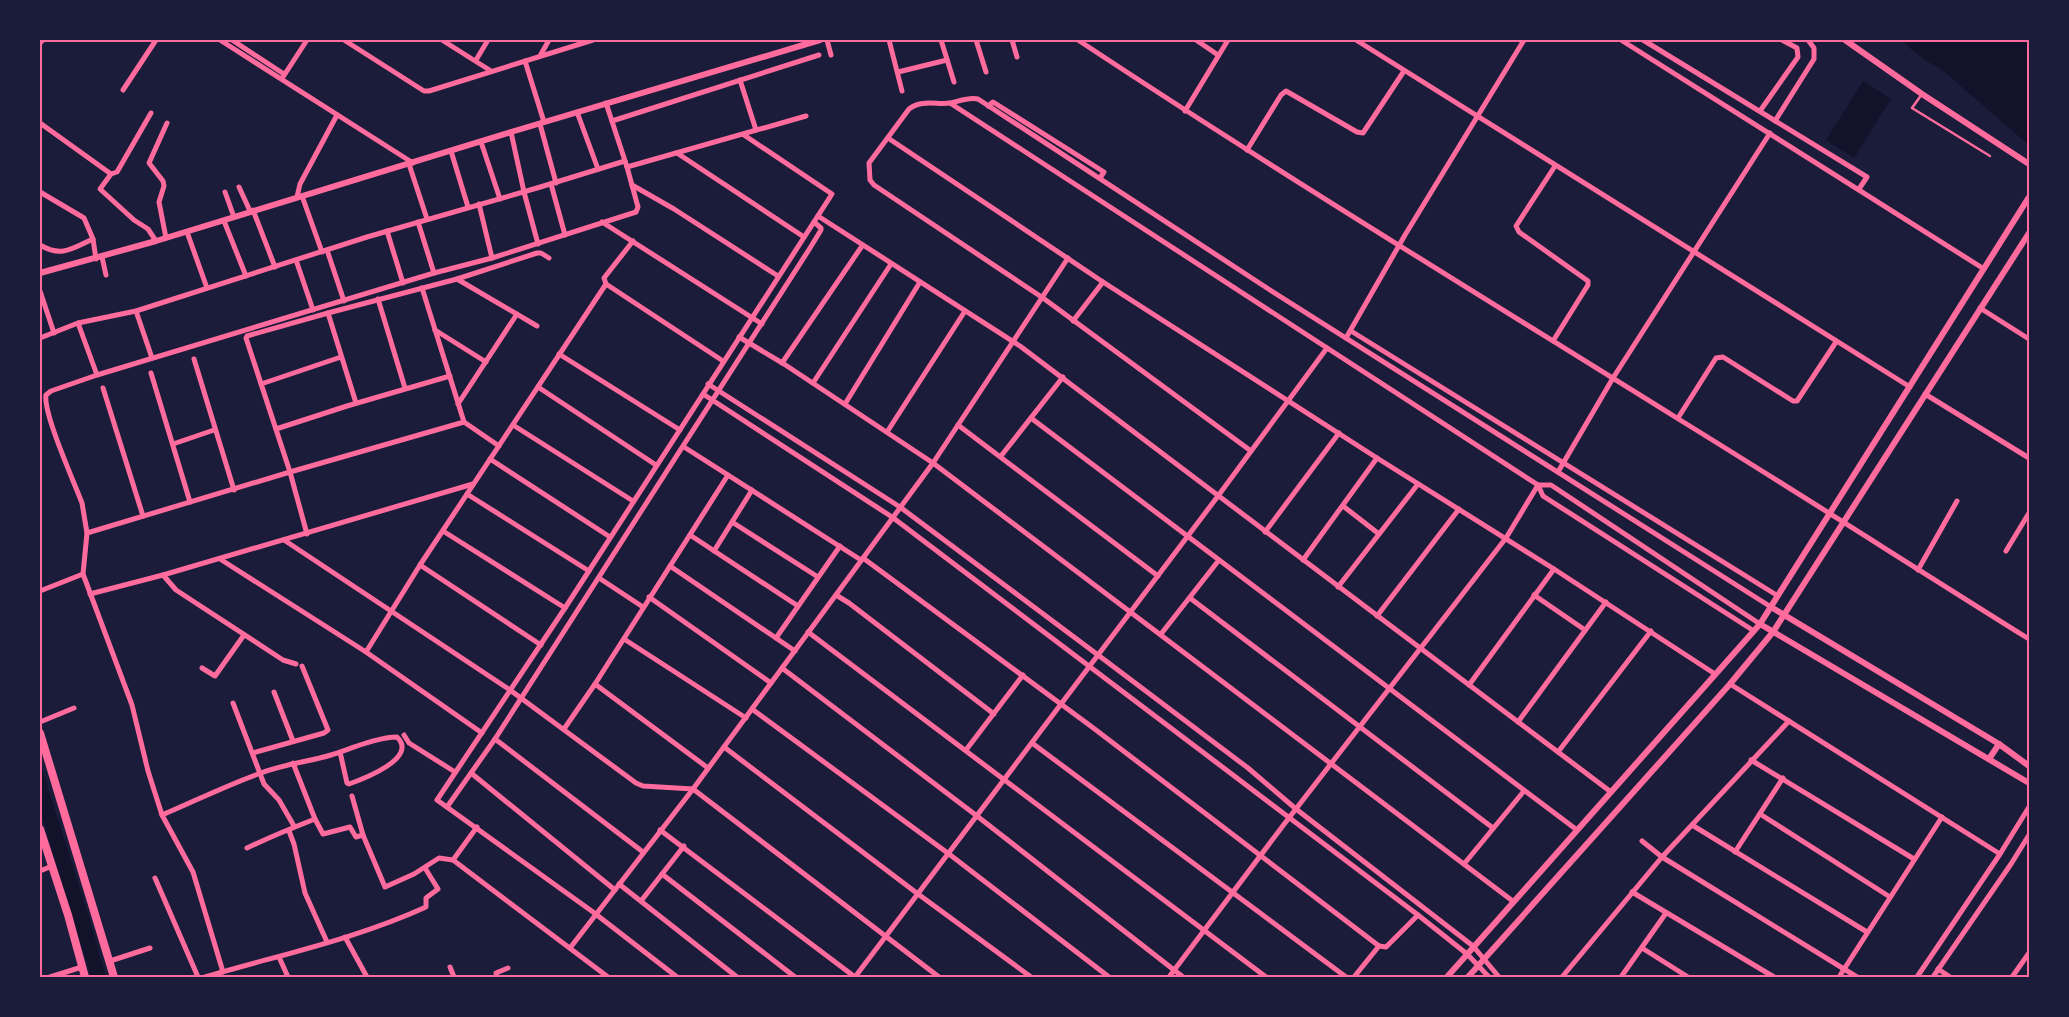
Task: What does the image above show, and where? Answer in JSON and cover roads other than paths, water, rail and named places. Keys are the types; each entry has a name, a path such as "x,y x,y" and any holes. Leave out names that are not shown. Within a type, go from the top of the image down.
{"main road":[{"path":"40,733 114,977"},
{"path":"40,829 85,977"}],"street":[{"path":"123,90 156,40"},
{"path":"220,40 283,78 411,164 427,219"},
{"path":"232,40 283,78"},
{"path":"283,78 307,40"},
{"path":"344,40 424,91 593,40"},
{"path":"442,40 492,71"},
{"path":"476,60 488,40"},
{"path":"540,57 550,40"},
{"path":"40,273 99,258 224,221 234,216 411,164 606,103 820,40"},
{"path":"827,40 831,55"},
{"path":"889,40 902,90"},
{"path":"941,40 954,82"},
{"path":"976,40 986,72"},
{"path":"1012,40 1017,57"},
{"path":"1078,40 1398,247 1678,418 2029,639"},
{"path":"1196,40 1218,55"},
{"path":"1185,111 1228,40"},
{"path":"1356,40 1910,387"},
{"path":"1346,338 1398,247 1524,40"},
{"path":"1621,40 1984,269"},
{"path":"1760,111 1798,57 1796,48 1782,40"},
{"path":"1775,120 1814,59 1814,48 1808,40"},
{"path":"1845,40 1922,94 2029,164"},
{"path":"1638,50 1644,41 1868,177 1859,189"},
{"path":"612,121 819,55"},
{"path":"898,72 947,60"},
{"path":"525,62 542,123 565,235"},
{"path":"1247,150 1281,95 1286,91 1357,132 1364,133 1404,71"},
{"path":"740,80 756,130"},
{"path":"1251,451 1043,298 874,185 870,180 869,164 909,109 918,104 950,103 971,98 988,106 1782,617 2000,744 2029,766"},
{"path":"223,972 192,872 162,815 148,771 132,706 83,574 88,533 82,503 45,401 46,395 51,391 97,375 434,273 538,244 637,210 632,185 606,103"},
{"path":"950,103 1538,485 1543,496 1754,631"},
{"path":"577,112 598,169"},
{"path":"151,113 117,172 111,174 100,189 134,220 148,229 156,241"},
{"path":"337,114 300,184 300,197 325,251 344,301"},
{"path":"627,168 806,116"},
{"path":"40,123 111,174"},
{"path":"166,238 160,202 164,186 163,181 151,166 150,160 167,123"},
{"path":"511,132 538,244"},
{"path":"1558,472 1613,378 1770,133"},
{"path":"677,977 596,914 437,800 566,608 708,384 832,194 744,135"},
{"path":"888,138 1103,282 1606,602 1715,674"},
{"path":"482,142 500,199"},
{"path":"451,151 468,207"},
{"path":"677,153 804,237"},
{"path":"40,338 78,323 136,311 387,231 625,161"},
{"path":"1553,341 1588,285 1588,279 1520,232 1516,226 1555,166"},
{"path":"632,185 674,209 778,276"},
{"path":"239,187 252,211 275,267"},
{"path":"40,192 86,220 106,275"},
{"path":"225,192 234,216"},
{"path":"1447,977 1761,623 2029,197"},
{"path":"479,204 492,258"},
{"path":"818,216 862,246 1013,341 1611,792"},
{"path":"224,221 246,276"},
{"path":"418,222 434,273"},
{"path":"602,222 762,324"},
{"path":"447,807 495,739 821,230 814,222"},
{"path":"387,231 403,283"},
{"path":"187,232 207,288"},
{"path":"1468,977 1730,684 1773,631 2029,233"},
{"path":"40,245 54,252 64,252 93,238"},
{"path":"633,241 604,278 606,284 723,361"},
{"path":"782,363 862,246"},
{"path":"306,534 290,472 246,338 247,336 457,279 536,253 541,253 548,258"},
{"path":"570,948 693,789 933,463 1068,258"},
{"path":"296,260 313,310"},
{"path":"813,384 891,264"},
{"path":"457,279 537,326"},
{"path":"845,404 920,282"},
{"path":"1073,321 1103,282"},
{"path":"366,652 420,565 606,284"},
{"path":"422,288 464,422 499,446"},
{"path":"40,291 54,333"},
{"path":"378,299 405,388"},
{"path":"1980,308 2029,339"},
{"path":"136,311 152,358"},
{"path":"887,432 965,311"},
{"path":"328,313 356,403"},
{"path":"458,404 517,314"},
{"path":"78,323 97,375"},
{"path":"435,330 486,362"},
{"path":"1351,330 1778,596"},
{"path":"739,337 782,363 933,463 1514,902"},
{"path":"1678,418 1716,358 1723,358 1793,401 1797,401 1836,342"},
{"path":"660,830 684,846 855,977 1218,496 1326,348"},
{"path":"560,354 680,430"},
{"path":"261,384 342,357"},
{"path":"194,359 214,430 234,490"},
{"path":"151,373 190,502"},
{"path":"276,429 405,388 450,376"},
{"path":"1001,456 1062,377"},
{"path":"708,384 900,507 1241,762 1296,809 1473,946 1499,977"},
{"path":"538,387 656,465"},
{"path":"103,388 143,516"},
{"path":"703,394 892,517 1091,665 1418,915 1467,954 1489,977"},
{"path":"1925,394 2029,458"},
{"path":"1031,418 1577,830"},
{"path":"88,533 464,422"},
{"path":"513,424 633,501"},
{"path":"958,425 1158,576"},
{"path":"173,444 214,430"},
{"path":"1265,532 1338,433"},
{"path":"684,446 862,559 1023,675 1262,855 1379,946 1386,947 1418,915"},
{"path":"1302,560 1377,458"},
{"path":"490,459 610,537"},
{"path":"564,729 595,684 642,607 728,475"},
{"path":"90,594 220,559 474,484"},
{"path":"1338,587 1418,484"},
{"path":"1169,977 1296,809 1506,538 1538,485"},
{"path":"1538,485 1551,485 1773,631 2029,783"},
{"path":"714,551 752,490"},
{"path":"467,494 589,571"},
{"path":"1918,570 1957,501"},
{"path":"1343,506 1379,534"},
{"path":"1377,616 1459,509"},
{"path":"2006,551 2029,513"},
{"path":"732,522 818,577"},
{"path":"443,531 566,608"},
{"path":"690,535 798,606"},
{"path":"284,540 510,690 636,783 643,786 693,789 699,793 939,977"},
{"path":"776,638 840,546"},
{"path":"1647,562 1653,553"},
{"path":"220,559 366,652 482,733"},
{"path":"1161,634 1219,560"},
{"path":"420,565 541,645"},
{"path":"670,566 795,651"},
{"path":"1469,685 1554,569"},
{"path":"40,591 83,574"},
{"path":"163,575 173,588 283,660 296,664"},
{"path":"599,578 642,607"},
{"path":"836,595 994,714"},
{"path":"1534,595 1585,630"},
{"path":"649,597 771,683"},
{"path":"1190,598 1493,828"},
{"path":"1518,722 1606,602"},
{"path":"808,632 1266,977"},
{"path":"1558,752 1651,632"},
{"path":"202,668 214,677 244,635"},
{"path":"624,639 746,718"},
{"path":"253,753 324,733 328,730 302,666"},
{"path":"782,668 977,816 1182,977"},
{"path":"966,750 1023,675"},
{"path":"595,684 708,768"},
{"path":"1730,684 2000,854"},
{"path":"274,692 293,742"},
{"path":"233,703 266,786 279,800 294,826"},
{"path":"40,722 74,708"},
{"path":"752,709 949,854 1109,977"},
{"path":"1562,977 1662,857 1789,721"},
{"path":"404,734 409,743 455,772"},
{"path":"162,815 261,773 293,763 340,752 390,737 398,737 402,748 392,764 349,784 347,783 340,752"},
{"path":"495,739 643,852"},
{"path":"1032,743 1346,977"},
{"path":"1989,759 2000,744"},
{"path":"724,746 918,894 1031,977"},
{"path":"1752,760 1914,859"},
{"path":"293,763 324,834 350,827 356,837 363,835"},
{"path":"471,773 614,890"},
{"path":"1735,852 1783,778"},
{"path":"1464,864 1524,790"},
{"path":"352,796 363,835 385,888 425,868 439,858 453,860 608,977"},
{"path":"1917,977 2000,854 2029,807"},
{"path":"1760,814 1890,897"},
{"path":"1839,977 1942,817"},
{"path":"247,848 289,831 294,826 316,819"},
{"path":"1692,825 1867,932"},
{"path":"453,860 477,827"},
{"path":"289,831 305,893 328,942"},
{"path":"1933,977 2029,835"},
{"path":"1642,841 1662,857 1857,977"},
{"path":"641,901 684,846"},
{"path":"40,871 52,866"},
{"path":"205,977 345,937 426,907 426,898 438,889 425,868"},
{"path":"662,874 795,977"},
{"path":"155,878 198,977"},
{"path":"619,884 737,977"},
{"path":"1632,892 1774,977"},
{"path":"1621,977 1666,912"},
{"path":"345,937 367,977"},
{"path":"1354,977 1379,946"},
{"path":"110,961 150,948"},
{"path":"1642,948 1688,977"},
{"path":"2012,977 2029,953"},
{"path":"279,957 288,977"},
{"path":"450,967 454,977"},
{"path":"50,977 82,968"},
{"path":"497,977 496,973 508,968"},
{"path":"1938,969 1950,977"}],"lane":[{"path":"1922,94 1912,108 1990,156"}]}
